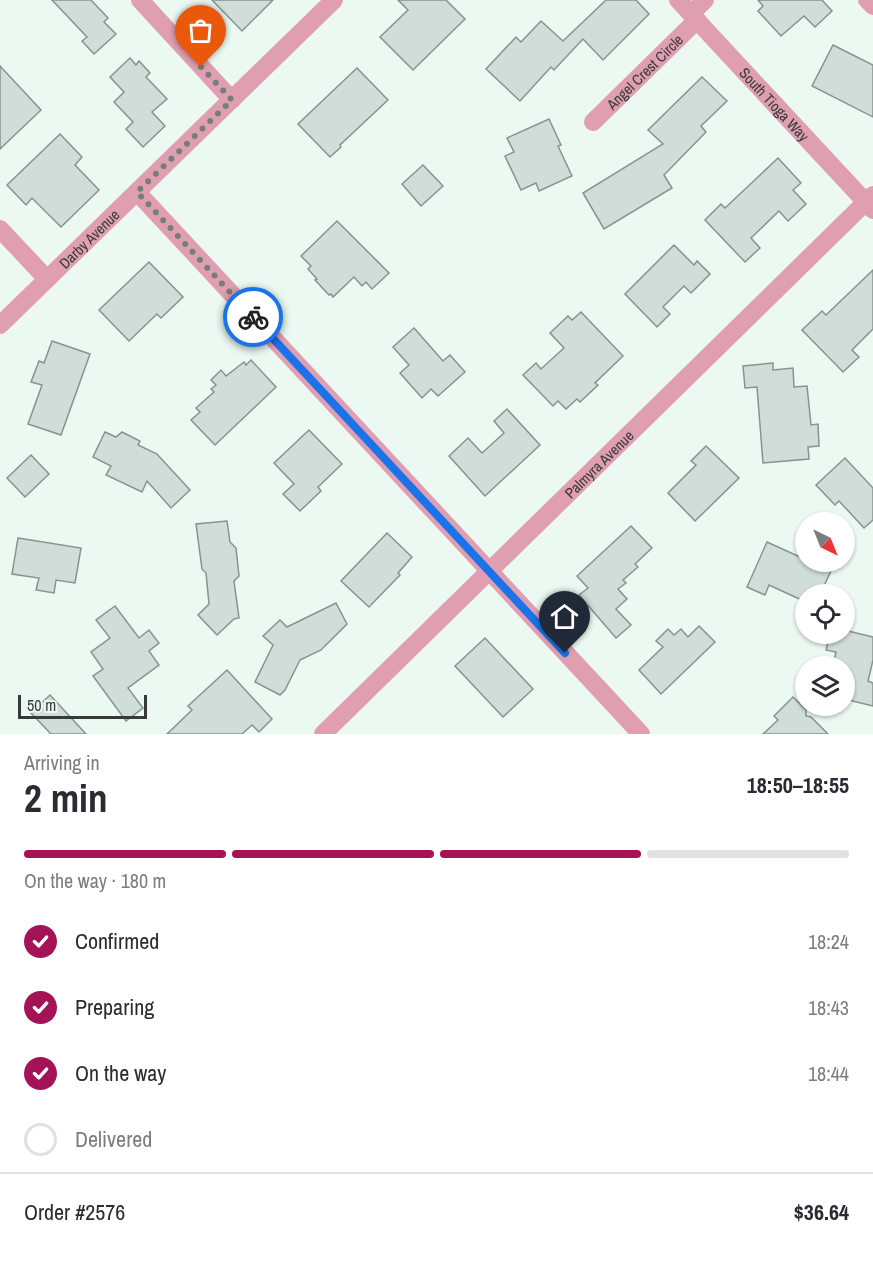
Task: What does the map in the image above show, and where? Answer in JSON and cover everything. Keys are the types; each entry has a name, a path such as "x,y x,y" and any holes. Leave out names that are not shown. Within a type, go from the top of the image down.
{"street":[{"path":"140,0 232,100"},
{"name":"Darby Avenue","path":"0,325 334,0"},
{"name":"South Tioga Way","path":"678,0 871,202"},
{"name":"Angel Crest Circle","path":"593,122 694,17 705,0"},
{"path":"867,0 873,6"},
{"path":"137,192 640,734"},
{"name":"Palmyra Avenue","path":"323,734 871,202"},
{"path":"0,229 47,279"}],"building":[{"path":"52,0 91,0 108,18 104,22 116,34 94,54 82,41 87,37"},
{"path":"212,0 273,0 242,31"},
{"path":"398,0 446,0 465,19 413,70 380,37 408,10"},
{"path":"606,0 636,0 649,14 603,60 583,39 554,70 551,67 520,101 486,69 516,37 521,42 541,21 563,41"},
{"path":"758,0 822,0 832,11 815,27 804,16 781,36 758,11 763,6"},
{"path":"833,45 873,65 873,117 812,86"},
{"path":"130,58 136,65 139,61 150,73 146,77 167,99 152,112 165,126 143,147 126,129 133,122 114,102 124,92 110,77"},
{"path":"0,66 41,110 0,149"},
{"path":"357,68 388,100 330,157 298,124"},
{"path":"702,77 727,101 701,126 706,132 664,175 672,188 604,229 583,193 663,144 648,130"},
{"path":"549,119 572,176 539,191 536,183 521,190 505,156 514,152 507,138"},
{"path":"60,134 82,157 75,165 99,190 61,227 32,198 26,205 7,185"},
{"path":"778,158 801,183 793,190 806,204 788,221 779,211 751,238 760,248 745,262 705,220 721,204 725,208"},
{"path":"423,165 443,186 421,206 402,184"},
{"path":"337,221 389,273 372,289 366,282 362,286 354,277 333,297 315,280 317,279 308,269 311,266 301,256"},
{"path":"674,245 694,265 697,261 710,274 691,293 684,286 663,307 670,314 657,327 625,294"},
{"path":"149,262 183,297 161,318 157,314 129,341 99,310"},
{"path":"873,270 873,329 852,350 859,357 843,372 802,330 822,311 826,315"},
{"path":"581,312 623,356 595,383 598,385 580,402 577,399 566,409 558,401 553,406 523,375 536,363 541,369 564,348 550,333 568,316 572,320"},
{"path":"414,328 443,361 450,355 465,372 438,396 431,389 422,398 400,373 409,365 393,347"},
{"path":"52,341 90,354 61,435 28,424 42,385 31,382 39,361 44,363"},
{"path":"251,360 276,387 215,445 191,420 200,412 196,408 214,392 211,389 216,385 211,380 221,370 226,376 244,362 246,365"},
{"path":"773,363 773,370 793,368 794,387 807,386 811,425 818,424 819,446 808,447 809,459 763,463 757,387 745,388 743,366"},
{"path":"507,409 540,445 485,496 449,456 468,438 482,453 504,433 494,421"},
{"path":"309,430 342,464 318,487 321,491 300,511 283,494 294,484 274,463"},
{"path":"105,432 116,437 122,432 140,441 138,445 157,454 190,490 171,508 147,481 142,492 106,475 111,466 93,457"},
{"path":"706,446 739,478 695,521 668,493 696,465 691,461"},
{"path":"31,455 49,474 25,497 7,478"},
{"path":"845,458 873,488 873,520 864,528 855,518 855,512 849,512 839,501 835,505 816,485"},
{"path":"227,521 230,542 236,548 239,576 234,581 239,618 234,619 217,635 198,615 209,604 206,573 202,569 196,524"},
{"path":"631,526 652,548 635,564 638,567 623,580 626,583 618,589 627,599 616,609 631,625 616,638 579,595 588,588 577,576"},
{"path":"387,533 412,557 398,573 400,575 369,607 341,581"},
{"path":"18,538 81,548 75,583 56,580 54,593 36,590 39,578 12,574"},
{"path":"767,542 795,555 795,572 831,572 825,584 795,584 795,597 769,585 765,595 747,587"},
{"path":"336,603 347,624 321,650 300,660 285,690 280,695 255,682 273,645 263,636 280,620 287,627"},
{"path":"115,606 139,638 149,630 159,643 149,651 159,665 128,688 143,708 126,721 93,676 103,669 91,652 110,638 96,620"},
{"path":"699,626 715,642 661,694 639,670 663,647 656,641 668,629 674,635 681,629 688,637"},
{"path":"855,633 873,637 873,660 868,681 873,683 873,706 855,702 855,656 835,656 836,652 826,650 827,644 855,644"},
{"path":"485,638 533,689 503,717 455,666"},
{"path":"227,670 272,719 259,732 252,725 242,734 167,734 192,710 188,706"},
{"path":"50,695 86,734 51,734 31,713"},
{"path":"793,697 795,716 811,717 828,734 763,734 778,720 774,716"}],"way so far":[{"path":"201,67 232,100 137,192 253,317"}],"route":[{"path":"253,317 565,653"}]}
